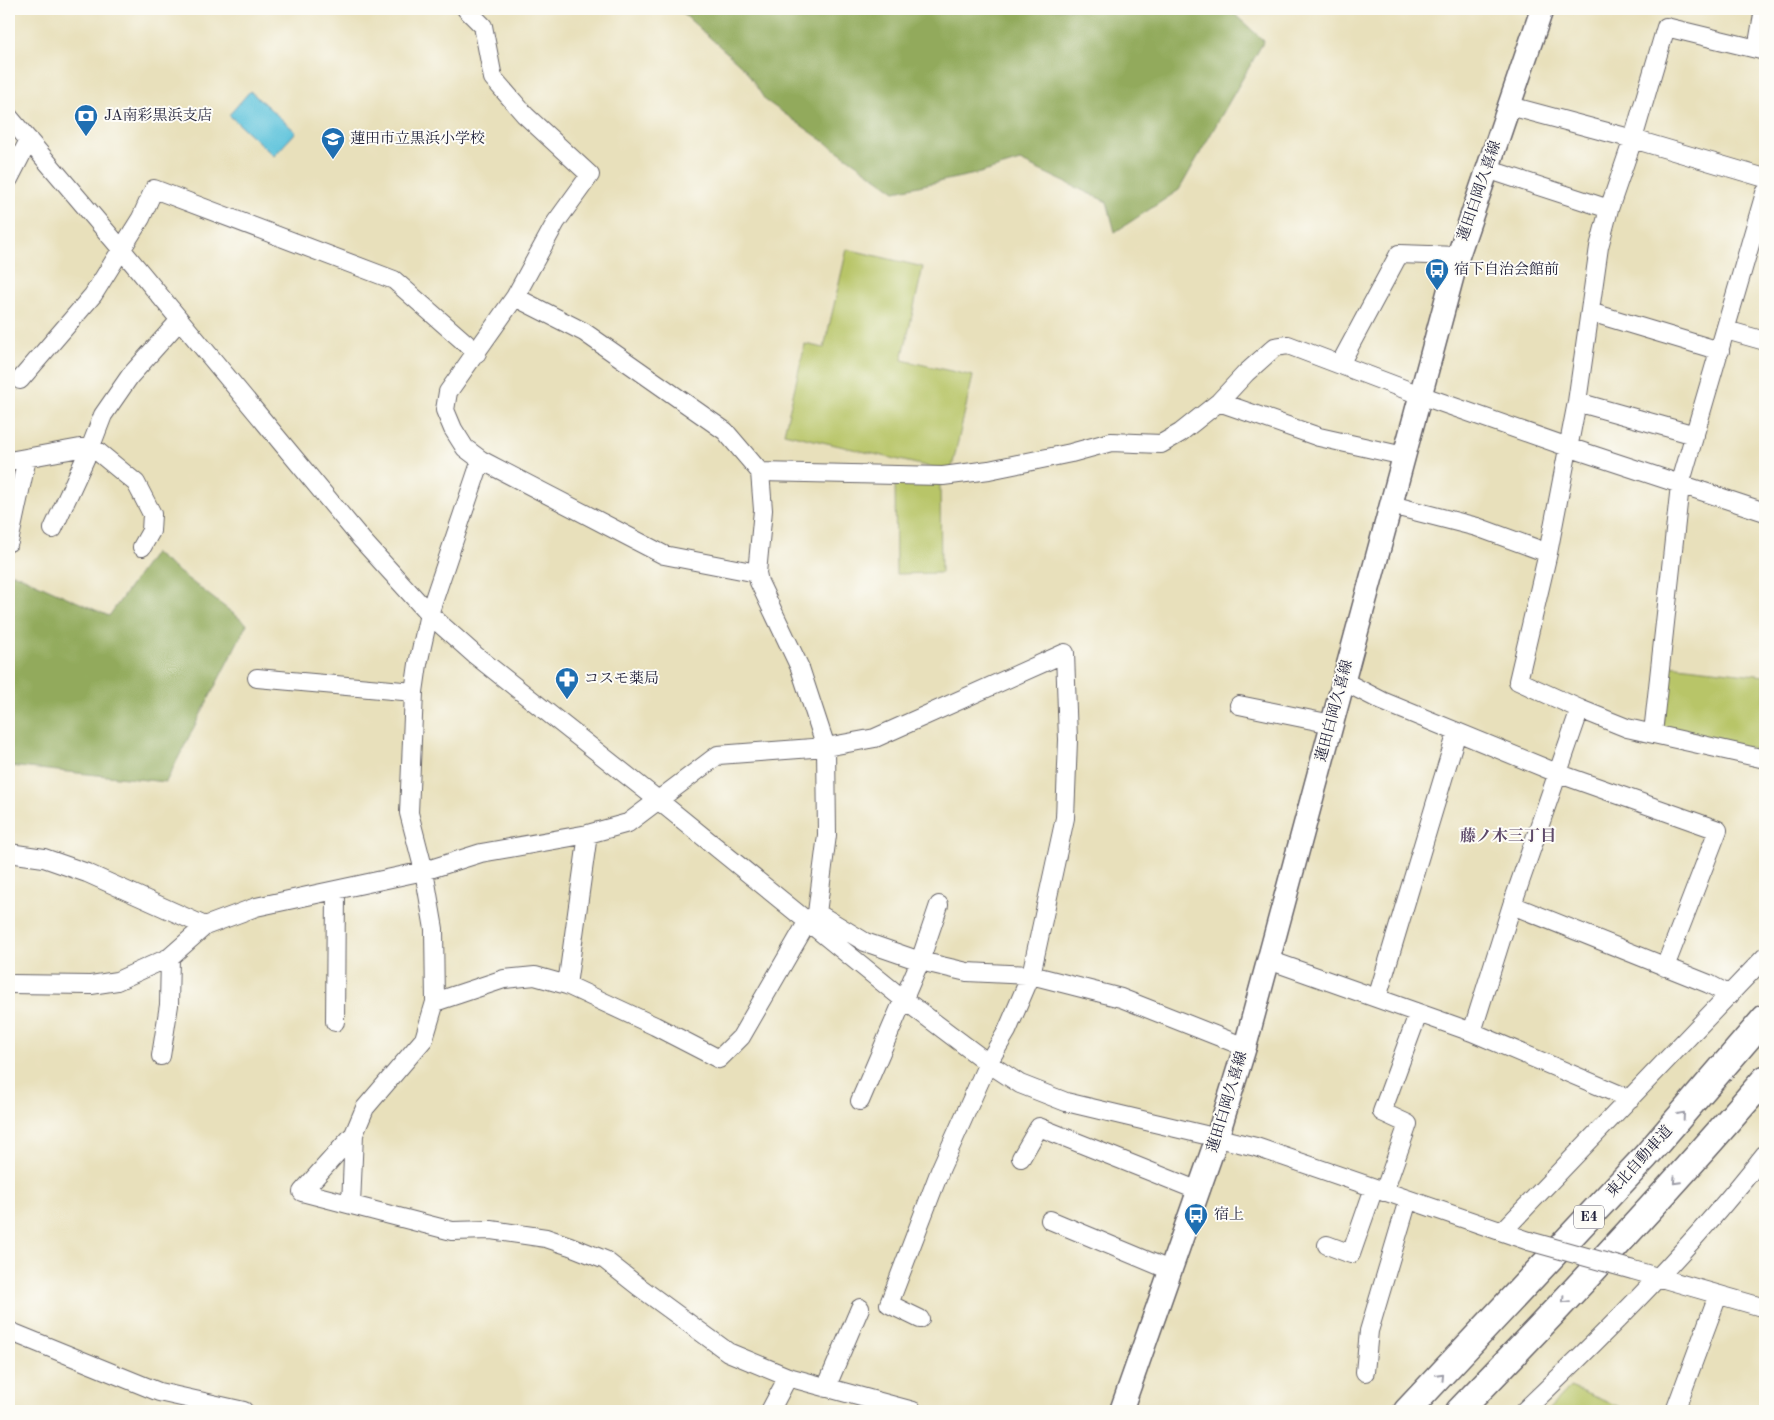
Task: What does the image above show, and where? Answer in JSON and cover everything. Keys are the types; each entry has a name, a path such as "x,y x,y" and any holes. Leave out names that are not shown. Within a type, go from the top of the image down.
{"highway":[{"name":"東北自動車道","path":"1407,1411 1646,1156 1765,1018"},
{"name":"E4","path":"1459,1411 1521,1348 1701,1154 1765,1079"}],"main road":[{"name":"蓮田白岡久喜線","path":"1120,1411 1172,1271 1218,1138 1269,960 1458,256 1542,9"}],"street":[{"path":"466,9 483,26 493,78 525,116 590,174 556,222 516,298 448,392 445,410 453,429 465,448 481,460 664,555 757,573"},
{"path":"1764,9 1761,50 1666,27 1633,138 1609,209 1600,246 1577,402 1548,553 1518,681 1627,728 1765,759"},
{"path":"1510,106 1633,138 1765,178"},
{"path":"9,117 122,250 362,540 429,614 475,655 658,800 812,917 902,999 988,1064 1020,1084 1059,1100 1256,1147 1529,1241 1765,1308"},
{"path":"9,179 29,140"},
{"path":"1487,169 1609,209"},
{"path":"20,380 93,296 141,218 154,189 394,280 477,353"},
{"path":"1653,733 1680,485 1765,193"},
{"path":"1340,364 1399,254 1458,256"},
{"path":"435,1002 504,979 535,976 567,985 655,1026 719,1060 741,1037 812,917 827,835 826,747 800,668 759,582 757,573 762,510 760,472 724,431 584,332 516,298"},
{"path":"1590,312 1720,350"},
{"path":"53,528 92,446 104,415 130,376 180,320"},
{"path":"1726,330 1765,341"},
{"path":"760,472 943,476 988,470 1071,453 1111,442 1161,444 1180,433 1219,402 1246,373 1274,348 1288,344 1420,395 1568,448 1765,512"},
{"path":"1219,402 1319,437 1404,456"},
{"path":"1577,402 1695,435"},
{"path":"9,461 92,446"},
{"path":"92,446 136,483 152,514 151,531 142,547"},
{"path":"9,542 26,458"},
{"path":"481,460 429,614 414,692 409,813 424,871 434,929 435,1002 424,1039 365,1108 354,1134 302,1192 452,1231 491,1230 546,1238 570,1246 605,1260 728,1352 788,1377 913,1411"},
{"path":"1391,505 1477,528 1548,553"},
{"path":"9,984 91,985 117,981 170,957 205,926 256,907 424,871 480,853 588,834 628,823 718,755 826,747 875,738 1065,652 1068,740 1065,818 1031,975 1007,1031 988,1064 941,1168 890,1304 920,1319"},
{"path":"257,678 414,692"},
{"path":"1343,681 1382,701 1556,773 1718,830 1665,967"},
{"path":"1240,705 1332,724"},
{"path":"1472,1032 1556,773 1580,709"},
{"path":"1377,998 1457,732"},
{"path":"567,985 588,834"},
{"path":"9,852 44,858 86,873 205,926"},
{"path":"335,1022 336,890"},
{"path":"860,1101 902,999 920,961 939,905"},
{"path":"1512,905 1730,995"},
{"path":"812,917 865,942 920,961 967,972 1031,975 1121,998 1245,1047"},
{"path":"161,1056 169,1004 170,957"},
{"path":"1503,1231 1765,957"},
{"path":"1269,960 1472,1032 1630,1099"},
{"path":"1327,1246 1351,1254 1408,1124 1382,1112 1418,1014"},
{"path":"1021,1158 1039,1127 1199,1191"},
{"path":"351,1205 354,1134"},
{"path":"1524,1411 1659,1278 1708,1225 1765,1154"},
{"path":"1365,1372 1369,1331 1408,1200"},
{"path":"1050,1220 1172,1271"},
{"path":"1675,1411 1718,1295"},
{"path":"826,1388 860,1308"},
{"path":"9,1331 160,1392 244,1411"},
{"path":"770,1411 788,1377"}],"green space":[{"path":"678,9 1229,9 1264,41 1179,190 1115,232 1107,202 1020,161 980,173 895,191 765,100 745,69"},
{"path":"847,249 923,267 902,360 973,376 951,472 784,433 805,344 824,348"},
{"path":"895,483 940,483 941,573 896,574"},
{"path":"154,553 247,624 166,782 9,766 9,583 13,573 109,616"},
{"path":"1669,665 1765,676 1765,751 1662,730"},
{"path":"1570,1387 1630,1411 1547,1411"}],"water":[{"path":"250,91 296,132 274,156 229,115"}],"place":[{"name":"JA南彩黒浜支店","path":"86,137"},
{"name":"蓮田市立黒浜小学校","path":"333,160"},
{"name":"宿下自治会館前","path":"1437,291"},
{"name":"コスモ薬局","path":"567,700"},
{"name":"宿上","path":"1196,1236"}],"district":[{"name":"藤ノ木三丁目","path":"1508,837"}]}
